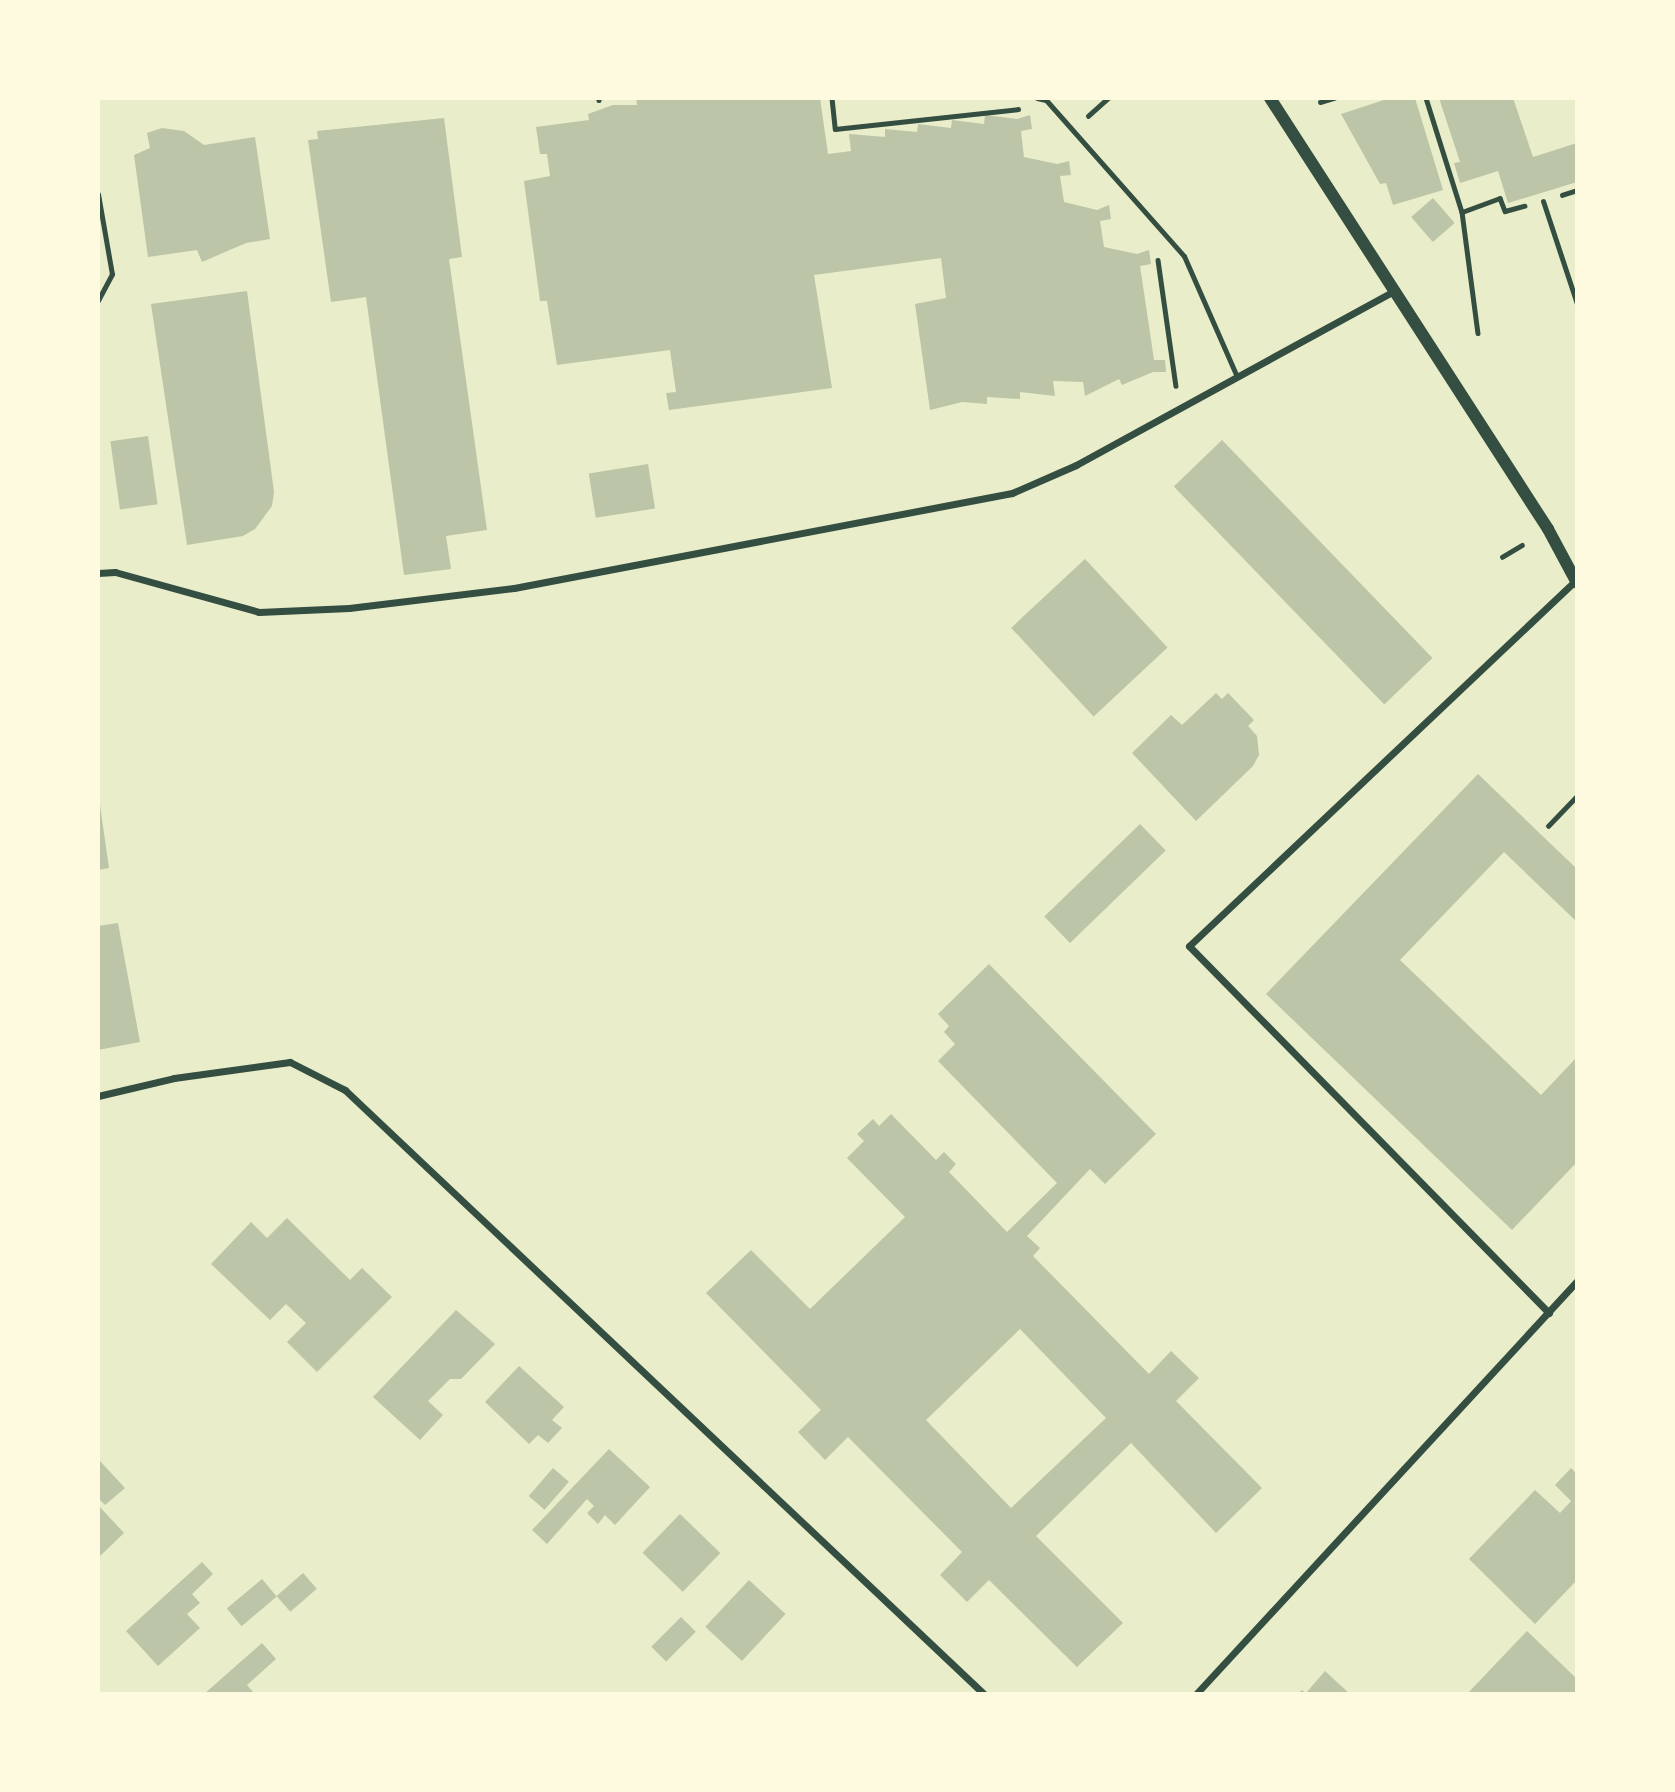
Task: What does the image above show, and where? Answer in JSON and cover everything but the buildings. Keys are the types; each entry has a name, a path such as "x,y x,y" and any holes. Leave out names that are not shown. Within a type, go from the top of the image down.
{"street":[{"path":"1270,98 1395,289 1576,581 1189,946 1549,1313"},
{"path":"98,573 115,572 259,612 349,608 514,588 1012,493 1076,465 1395,289"},
{"path":"98,1096 174,1078 290,1062 345,1090 984,1694"},
{"path":"1196,1694 1577,1281"}],"lane":[{"path":"1037,98 1046,100 1184,256 1238,378"},
{"path":"98,194 111,274 98,300"},
{"path":"1544,201 1577,304"}],"path":[{"path":"832,98 835,130 1027,108"},
{"path":"1083,120 1108,98"},
{"path":"1320,102 1334,98"},
{"path":"1426,98 1462,212 1478,333"},
{"path":"1462,212 1500,198 1506,211 1544,201"},
{"path":"1156,247 1177,387 1186,382"},
{"path":"1502,557 1522,545"},
{"path":"1548,826 1577,796"}]}
